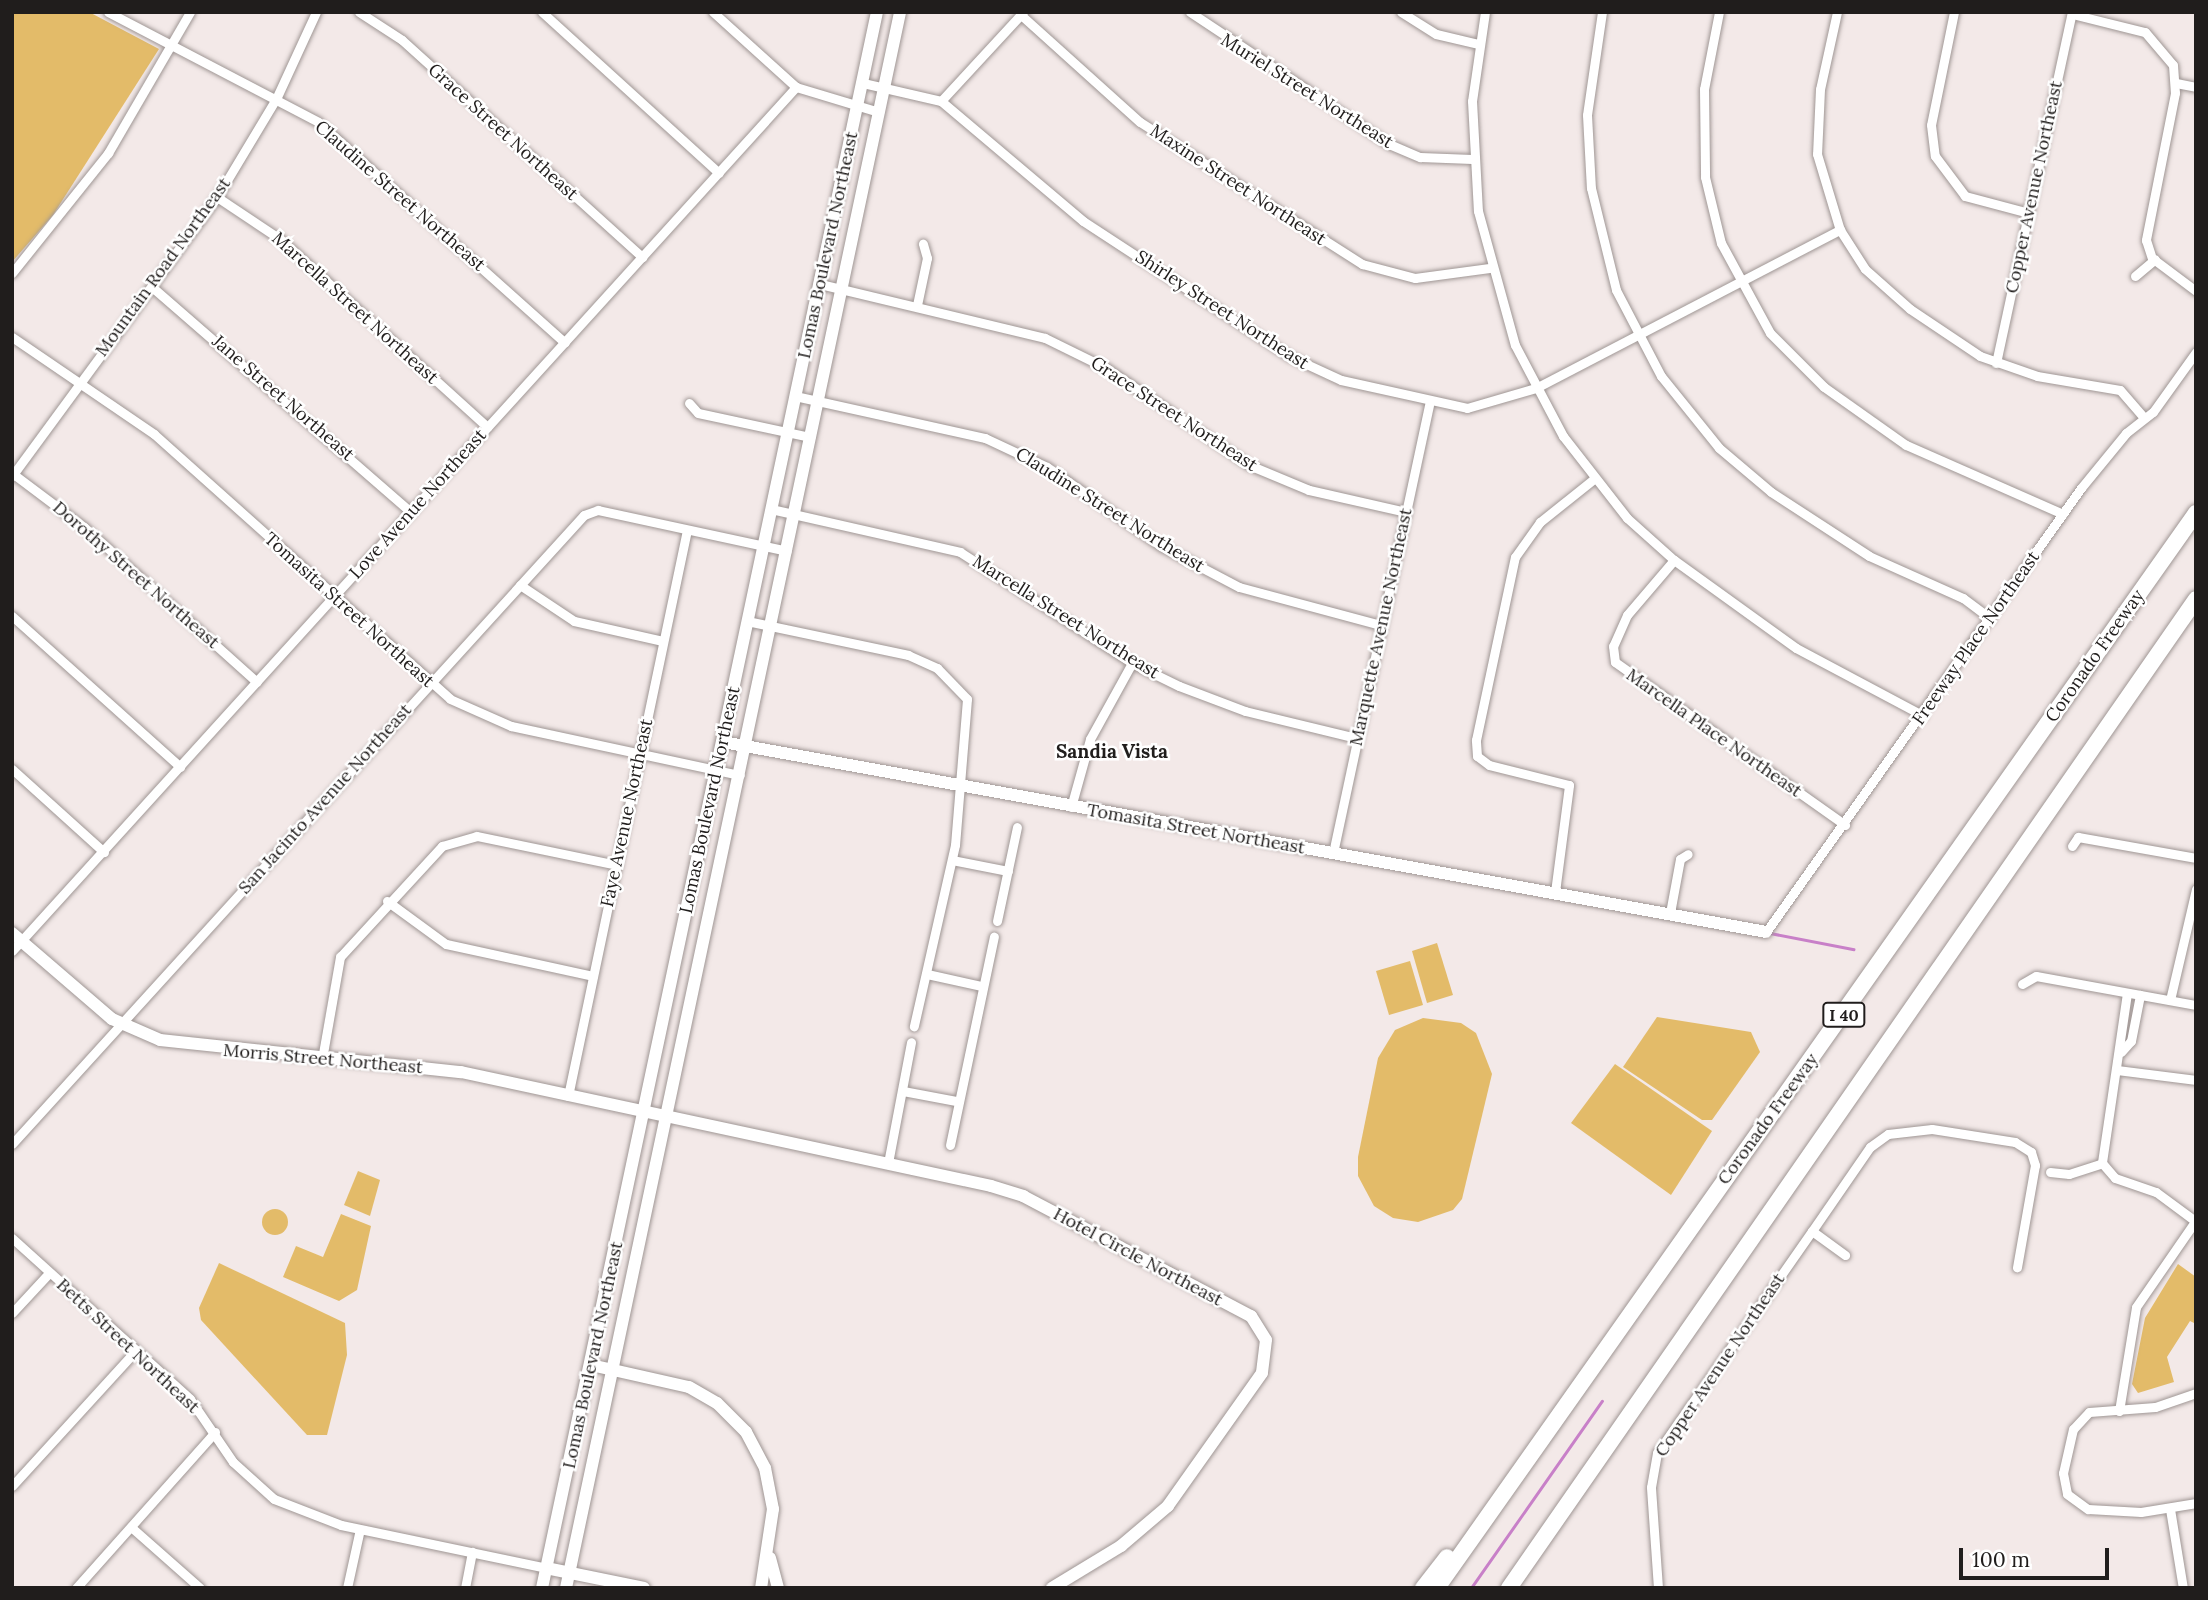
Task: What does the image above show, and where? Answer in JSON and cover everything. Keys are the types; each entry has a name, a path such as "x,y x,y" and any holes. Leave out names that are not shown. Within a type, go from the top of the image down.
{"highway":[{"name":"Coronado Freeway","path":"1437,1588 2196,513"},
{"name":"I 40","path":"1510,1588 2196,599"},
{"path":"1423,1588 1488,1515"}],"street":[{"name":"Claudine Street Northeast","path":"108,12 276,99 340,139 565,343"},
{"path":"12,273 108,153 174,45 190,12"},
{"name":"Mountain Road Northeast","path":"13,474 217,197 276,99 316,12"},
{"name":"Grace Street Northeast","path":"359,12 402,40 642,257"},
{"path":"542,12 719,173"},
{"path":"713,12 796,87 879,112"},
{"name":"Lomas Boulevard Northeast","path":"542,1588 646,1113 747,621 877,12"},
{"name":"Lomas Boulevard Northeast","path":"566,1588 900,12"},
{"name":"Muriel Street Northeast","path":"1190,12 1389,144 1420,157 1472,159"},
{"path":"1401,12 1436,34 1478,44"},
{"path":"1485,12 1478,44 1472,159 1489,268 1536,388 1595,478 1674,560 1796,648 1922,715"},
{"path":"1602,12 1587,115 1591,188 1605,257 1637,334 1686,410 1747,473 1869,556 1963,598 1990,618"},
{"path":"1719,12 1704,89 1702,148 1712,211 1739,281 1795,362 1864,416 1959,472 2007,485 2063,514"},
{"path":"1837,12 1817,141 1840,230 1894,296 1996,363 2120,390 2144,418"},
{"path":"1954,12 1931,125 1935,156 1965,196 2029,213"},
{"path":"2072,13 2145,32 2166,53 2176,83 2147,225 2155,259 2196,291"},
{"name":"Copper Avenue Northeast","path":"1996,363 2072,13"},
{"path":"941,101 1022,14"},
{"name":"Maxine Street Northeast","path":"1022,14 1140,121 1362,264 1415,278 1489,268"},
{"name":"Shirley Street Northeast","path":"863,83 941,101 1083,221 1289,356 1341,380 1430,402 1479,407 1536,388 1840,230"},
{"path":"2176,83 2196,87"},
{"name":"Love Avenue Northeast","path":"15,942 104,852 796,87"},
{"name":"Marcella Street Northeast","path":"217,197 280,239 487,427"},
{"path":"916,305 927,258 923,244"},
{"path":"2135,276 2155,259"},
{"name":"Grace Street Northeast","path":"820,284 1020,329 1082,355 1219,447 1281,479 1406,512"},
{"name":"Jane Street Northeast","path":"152,287 411,512"},
{"name":"Tomasita Street Northeast","path":"12,337 81,379 154,434 430,683 498,722 740,775"},
{"name":"Freeway Place Northeast","path":"1766,932 1846,825 2063,514 2196,352"},
{"name":"Claudine Street Northeast","path":"795,396 995,442 1047,467 1161,546 1239,587 1381,625"},
{"name":"Marquette Avenue Northeast","path":"1333,853 1430,402"},
{"path":"689,403 698,413 810,437"},
{"name":"Dorothy Street Northeast","path":"13,474 84,527 257,682"},
{"path":"1555,892 1570,785 1489,765 1477,756 1476,740 1516,557 1540,522 1595,478"},
{"name":"Marcella Street Northeast","path":"771,509 960,552 1132,663 1235,708 1357,737"},
{"name":"San Jacinto Avenue Northeast","path":"12,1144 574,524 598,510 787,551"},
{"name":"Faye Avenue Northeast","path":"568,1096 687,530"},
{"name":"Marcella Place Northeast","path":"1674,560 1628,615 1612,658 1846,825"},
{"path":"520,585 574,621 663,641"},
{"path":"12,616 180,767"},
{"path":"747,621 908,655 959,686 970,720 958,787 952,860 914,1026"},
{"path":"1071,807 1082,759 1132,663"},
{"name":"Tomasita Street Northeast","path":"723,742 958,787 1555,892 1766,932"},
{"path":"12,769 104,852"},
{"path":"997,921 1017,827"},
{"path":"322,1059 336,967 387,901 427,856 461,837 617,865"},
{"path":"2072,846 2078,837 2196,858"},
{"path":"1670,913 1680,859 1688,854"},
{"path":"952,860 1008,872"},
{"path":"2170,1000 2196,889"},
{"path":"387,901 446,944 593,976"},
{"path":"950,1145 956,1101 993,937"},
{"name":"Morris Street Northeast","path":"15,942 121,1025 188,1046 461,1072 667,1116"},
{"path":"927,974 981,986"},
{"path":"2022,984 2036,976 2196,1005"},
{"path":"2102,1163 2121,1052 2127,993"},
{"path":"2121,1052 2131,1041 2140,995"},
{"path":"888,1163 911,1042"},
{"path":"2117,1070 2196,1080"},
{"path":"903,1091 956,1101"},
{"name":"Hotel Circle Northeast","path":"667,1116 888,1163 1023,1196 1251,1316 1264,1334 1262,1373 1168,1506 1121,1546 1052,1588"},
{"name":"Copper Avenue Northeast","path":"1658,1588 1651,1488 1657,1453 1870,1147 1888,1134 1932,1129 2015,1142 2031,1152 2035,1165 2017,1267"},
{"path":"2050,1172 2069,1174 2102,1163"},
{"path":"2102,1163 2115,1178 2156,1192 2195,1220 2136,1307 2119,1410"},
{"path":"1812,1231 1844,1255"},
{"name":"Betts Street Northeast","path":"12,1238 190,1399 233,1462 274,1499 360,1529 546,1569"},
{"path":"12,1313 49,1273"},
{"path":"12,1486 136,1350"},
{"path":"591,1365 689,1387 741,1424 769,1486 769,1549 761,1588"},
{"path":"2196,1393 2119,1410 2100,1409 2080,1419 2065,1462 2065,1489 2082,1507 2170,1509 2196,1503"},
{"path":"76,1588 215,1432"},
{"path":"2170,1509 2183,1588"},
{"path":"131,1527 200,1588"},
{"path":"347,1588 360,1529"},
{"path":"769,1549 778,1588"},
{"path":"465,1588 472,1552"},
{"path":"546,1569 644,1588"},
{"path":"590,1588 622,1584"}],"shaded area":[{"path":"12,12 89,12 159,49 53,215 12,262"},
{"path":"1437,943 1453,995 1427,1003 1412,951"},
{"path":"1410,961 1423,1005 1389,1015 1376,971"},
{"path":"1657,1017 1751,1032 1760,1052 1712,1120 1702,1120 1623,1067"},
{"path":"1423,1018 1461,1023 1476,1033 1492,1074 1462,1199 1453,1210 1418,1222 1393,1218 1374,1206 1358,1176 1358,1157 1378,1058 1395,1030"},
{"path":"1615,1064 1712,1131 1671,1195 1571,1123"},
{"path":"358,1171 380,1180 370,1216 344,1205"},
{"path":"275,1209 284,1213 288,1222 284,1231 275,1235 266,1231 262,1222 266,1213"},
{"path":"341,1214 371,1226 357,1290 339,1301 283,1277 296,1246 323,1257"},
{"path":"219,1263 345,1323 347,1355 327,1435 307,1435 201,1320 199,1308"},
{"path":"2178,1264 2196,1277 2196,1324 2190,1321 2167,1357 2174,1382 2138,1393 2132,1384 2145,1318"}],"waterway":[{"path":"1770,933 1853,949"},
{"path":"1471,1588 1602,1401"}],"district":[{"name":"Sandia Vista","path":"1112,752"}]}
